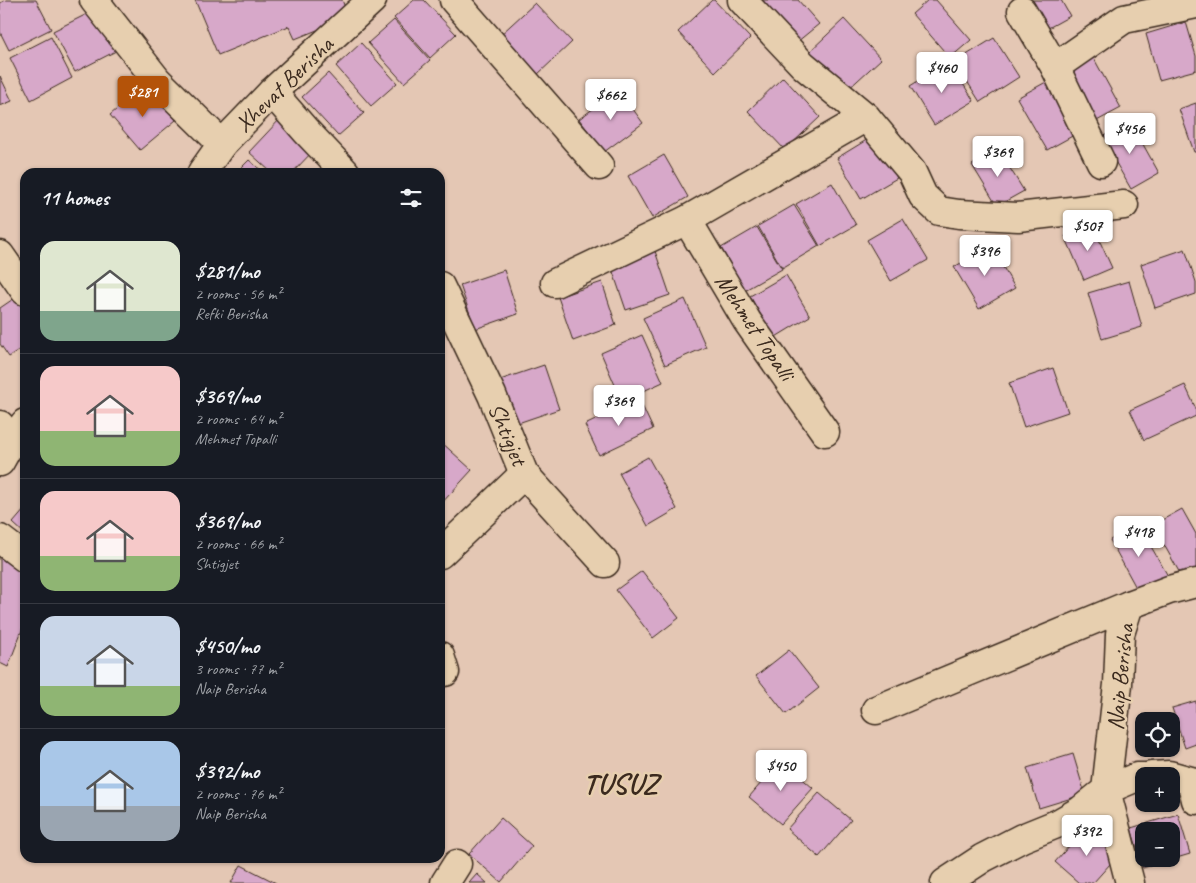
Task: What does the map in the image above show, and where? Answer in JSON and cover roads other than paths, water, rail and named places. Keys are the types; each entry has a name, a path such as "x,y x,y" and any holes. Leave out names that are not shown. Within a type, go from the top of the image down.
{"street":[{"path":"94,0 158,80 222,144"},
{"name":"Xhevat Berisha","path":"205,168 222,144 272,92 372,0"},
{"path":"454,0 599,166"},
{"path":"742,0 803,65 866,116 912,172 923,196 938,211 1018,217 1124,205"},
{"path":"1055,67 1124,20 1196,4"},
{"path":"1022,12 1055,67 1101,162"},
{"path":"272,92 341,168"},
{"path":"555,283 687,220 866,116"},
{"name":"Mehmet Topalli","path":"687,220 747,321 825,432"},
{"path":"0,255 20,285"},
{"name":"Shtigjet","path":"445,296 492,395 524,474 605,562"},
{"path":"445,549 524,474"},
{"path":"0,539 20,554"},
{"name":"Naip Berisha","path":"1130,883 1106,790 1118,684 1120,634 1129,605 1169,590 1196,583"},
{"path":"876,710 1129,605"},
{"path":"945,883 983,858 1080,812 1106,790 1135,777"},
{"path":"1180,778 1191,781 1196,800"}],"district":[{"name":"TUSUZ","path":"621,783"}]}
